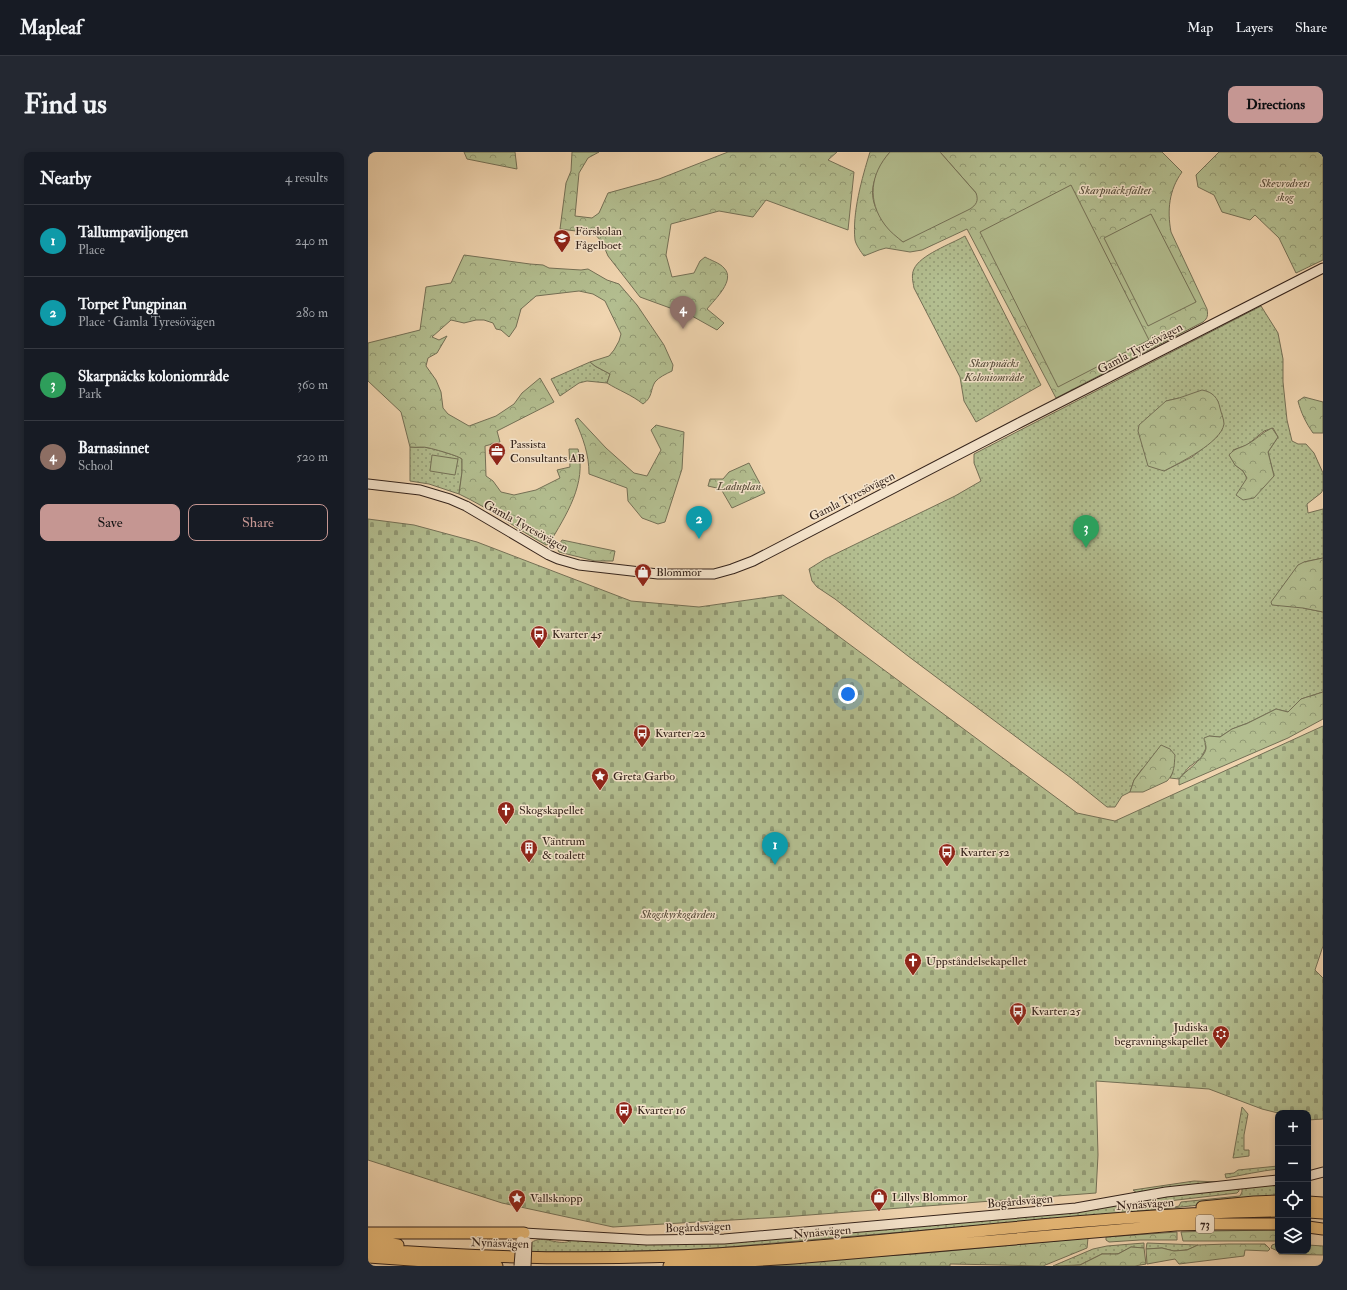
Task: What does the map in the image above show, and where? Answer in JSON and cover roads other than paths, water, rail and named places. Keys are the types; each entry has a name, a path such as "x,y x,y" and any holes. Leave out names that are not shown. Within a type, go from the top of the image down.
{"highway":[{"path":"1135,1218 1210,1206 1275,1201"},
{"path":"1311,1202 1323,1203"},
{"path":"1249,1212 1275,1207"},
{"name":"Nynäsvägen","path":"368,1249 500,1261 715,1254 1135,1218 1275,1211"},
{"path":"1311,1212 1323,1212"},
{"name":"Nynäsvägen","path":"669,1266 794,1258 1169,1226 1275,1224"},
{"path":"1311,1226 1323,1227"},
{"path":"368,1233 524,1239"},
{"path":"368,1240 418,1248 481,1253 500,1261"},
{"name":"Nynäsvägen","path":"368,1257 485,1266 500,1261"},
{"path":"477,1266 485,1266"}],"street":[{"name":"Gamla Tyresövägen","path":"368,484 420,490 450,499 466,506 549,555 571,563 596,568 658,574 714,574 753,561 1323,268"},
{"path":"1311,1175 1323,1172"},
{"name":"Bogårdsvägen","path":"524,1239 724,1239 1076,1208 1166,1192 1275,1180"},
{"path":"519,1266 524,1239"},
{"path":"524,1239 526,1266"}],"place":[{"name":"Förskolan Fågelboet","path":"562,253"},
{"name":"Barnasinnet","path":"683,329"},
{"name":"Passista Consultants AB","path":"497,466"},
{"name":"Torpet Pungpinan","path":"699,539"},
{"name":"Skarpnäcks koloniområde","path":"1086,548"},
{"name":"Blommor","path":"643,587"},
{"name":"Kvarter 45","path":"539,649"},
{"name":"Kvarter 22","path":"642,748"},
{"name":"Greta Garbo","path":"600,791"},
{"name":"Skogskapellet","path":"506,825"},
{"name":"Väntrum & toalett","path":"529,863"},
{"name":"Tallumpaviljongen","path":"775,865"},
{"name":"Kvarter 52","path":"947,867"},
{"name":"Uppståndelsekapellet","path":"913,976"},
{"name":"Kvarter 25","path":"1018,1026"},
{"name":"Judiska begravningskapellet","path":"1221,1049"},
{"name":"Kvarter 16","path":"624,1125"},
{"name":"Lillys Blommor","path":"879,1212"},
{"name":"Vallsknopp","path":"517,1213"}],"park label":[{"name":"Skarpnäcksfältet","path":"1115,190"},
{"name":"Skevrodrets skog","path":"1285,190"},
{"name":"Skarpnäcks Koloniområde","path":"994,370"},
{"name":"Laduplan","path":"739,486"},
{"name":"Skogskyrkogården","path":"678,914"}]}
